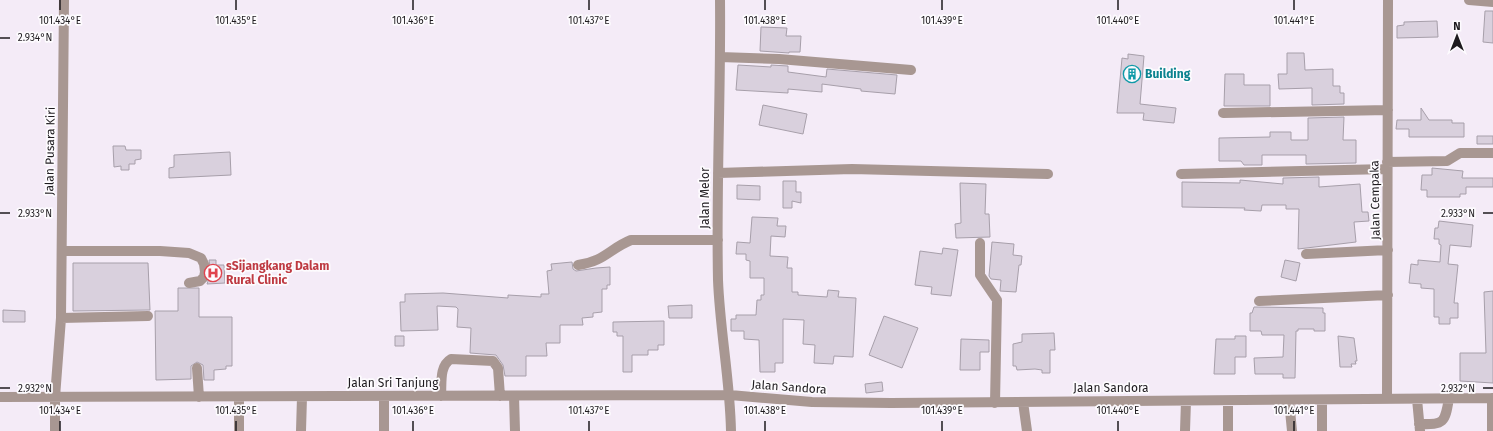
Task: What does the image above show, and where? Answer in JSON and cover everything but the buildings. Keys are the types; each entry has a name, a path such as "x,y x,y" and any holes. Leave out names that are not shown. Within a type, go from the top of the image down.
{"street":[{"name":"Jalan Pusara Kiri","path":"55,431 55,397 61,318 64,0"},
{"name":"Jalan Melor","path":"720,0 718,240 720,315 730,395 731,431"},
{"name":"Jalan Cempaka","path":"1387,399 1388,295 1384,250 1388,110 1388,0"},
{"path":"1469,0 1493,2"},
{"path":"720,57 801,60 911,70"},
{"path":"1223,113 1388,110"},
{"path":"1181,174 1447,161 1460,153 1493,153"},
{"path":"718,173 852,169 1048,174"},
{"path":"578,265 590,264 602,259 623,243 631,240 718,240"},
{"path":"980,243 980,275 983,282 997,300 995,403"},
{"path":"1306,254 1384,250"},
{"path":"62,251 160,251 189,253 201,258 204,264 205,272 204,277 200,281 189,283"},
{"path":"1259,300 1388,295"},
{"path":"61,318 148,316"},
{"path":"441,396 442,370 451,359 493,361 498,368 500,396"},
{"path":"197,368 199,397"},
{"name":"Jalan Sri Tanjung","path":"0,397 500,396 514,400 730,395"},
{"name":"Jalan Sandora","path":"730,395 812,402 995,403 1024,406 1186,404 1228,401 1289,404 1322,400 1493,398"},
{"path":"384,396 384,431"},
{"path":"239,397 239,431"},
{"path":"301,431 302,397"},
{"path":"1417,399 1420,428 1440,424 1445,418 1449,398"},
{"path":"1492,431 1493,398"},
{"path":"514,400 515,431"},
{"path":"1322,400 1322,431"},
{"path":"1228,401 1228,431"},
{"path":"1186,404 1186,428"},
{"path":"1289,404 1292,431"},
{"path":"1024,406 1027,431"}],"place":[{"name":"Building","path":"1132,74"},
{"name":"sSijangkang Dalam Rural Clinic","path":"213,273"}]}
